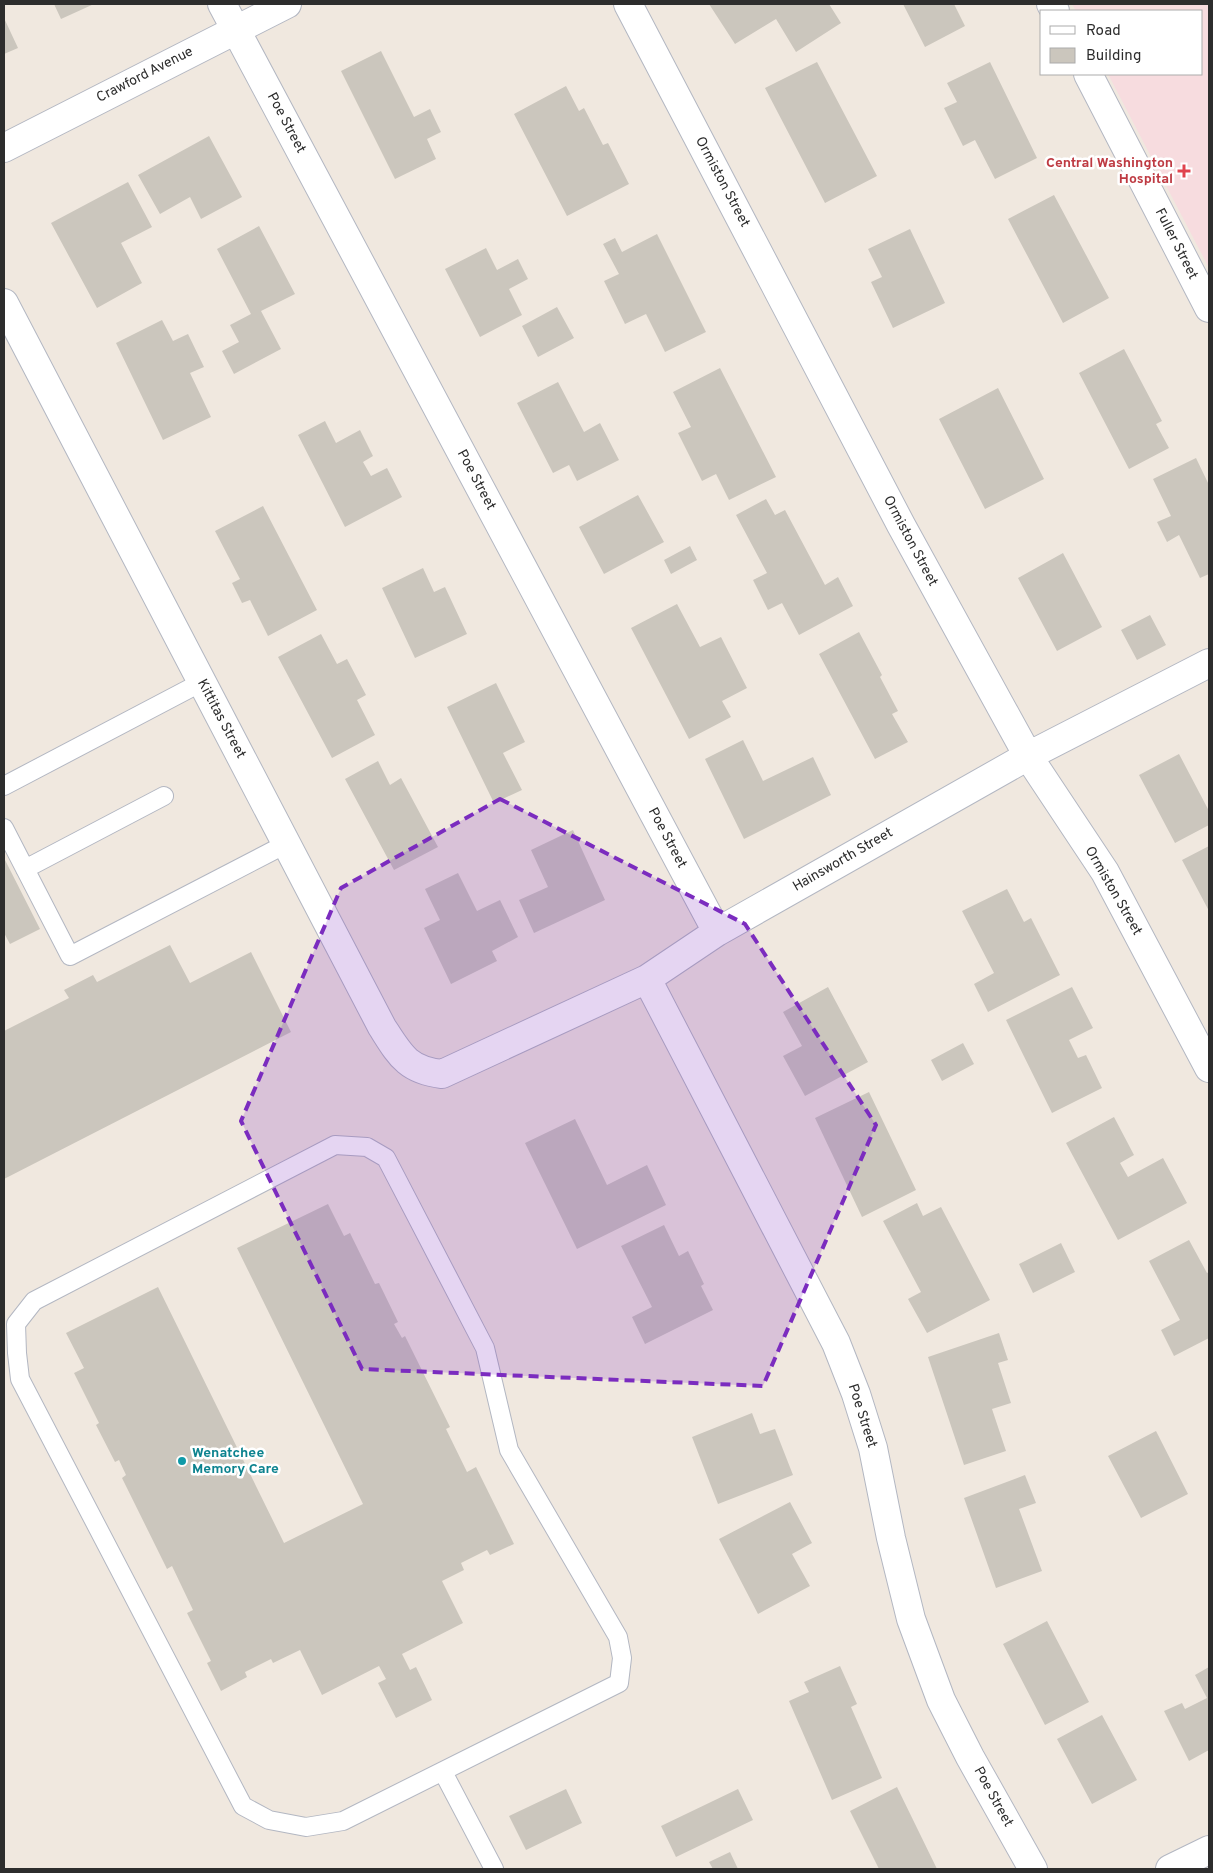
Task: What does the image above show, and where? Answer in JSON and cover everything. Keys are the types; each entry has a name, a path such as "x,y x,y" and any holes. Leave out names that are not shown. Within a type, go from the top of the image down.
{"street":[{"name":"Poe Street","path":"222,4 717,932"},
{"name":"Crawford Avenue","path":"4,148 287,4"},
{"name":"Ormiston Street","path":"628,4 901,526 1028,756 1105,872 1209,1068"},
{"name":"Fuller Street","path":"1089,75 1209,308"},
{"name":"Kittitas Street","path":"4,303 382,1027 398,1052 410,1064 424,1072 442,1074 479,1058"},
{"name":"Hainsworth Street","path":"479,1058 647,979 717,932 1028,756 1209,663"},
{"name":"Poe Street","path":"647,979 836,1343 856,1394 873,1448 891,1538 911,1619 941,1700 970,1757 1033,1869"},
{"path":"1170,1869 1209,1850"}],"lane":[{"path":"4,786 202,682"},
{"path":"25,868 164,796"},
{"path":"4,828 70,956 286,844"},
{"path":"335,1145 367,1147 386,1158 485,1348 510,1450 618,1637 622,1658 619,1683 443,1772 343,1821 306,1827 268,1820 243,1806 20,1379 16,1324 34,1301 335,1145"},
{"path":"443,1772 494,1869"}],"highlighted area":[{"path":"500,799 745,924 876,1125 763,1386 362,1369 241,1121 341,888"}],"shaded area":[{"name":"Central Washington Hospital","path":"1072,4 1209,4 1209,268 1109,75 1203,75 1203,10 1075,10"}],"building":[{"path":"54,4 94,4 61,19"},
{"path":"709,4 829,4 841,23 796,52 776,19 735,44"},
{"path":"903,4 954,4 965,26 925,47"},
{"path":"4,18 18,48 4,54"},
{"path":"381,51 414,117 430,109 441,132 427,139 436,159 395,179 341,71"},
{"path":"817,62 877,176 825,203 765,88"},
{"path":"990,62 1037,158 995,179 975,140 963,146 944,108 957,102 947,83"},
{"path":"566,86 579,111 584,108 603,145 608,143 629,184 567,216 514,114"},
{"path":"209,136 242,197 201,219 190,197 160,214 138,175"},
{"path":"128,182 152,227 121,243 142,283 97,308 51,223"},
{"path":"1054,195 1109,298 1063,323 1008,219"},
{"path":"259,226 295,294 261,311 281,349 234,374 222,351 239,342 230,325 251,314 217,249"},
{"path":"910,229 945,303 893,328 871,282 882,277 868,249"},
{"path":"657,234 706,332 665,352 646,314 625,324 604,281 619,274 603,244 615,238 622,252"},
{"path":"486,248 497,270 518,259 528,279 509,289 522,315 480,337 445,269"},
{"path":"557,307 574,338 538,357 522,326"},
{"path":"162,320 173,341 188,334 204,367 190,373 211,417 163,440 116,343"},
{"path":"1124,349 1162,421 1156,424 1169,448 1129,469 1079,373"},
{"path":"720,368 776,477 729,500 716,474 702,481 678,433 691,427 673,392"},
{"path":"558,382 584,432 600,423 619,460 577,481 569,465 553,473 517,403"},
{"path":"998,388 1044,479 985,509 939,419"},
{"path":"325,421 336,443 360,430 373,456 363,462 371,476 387,468 402,497 345,527 298,435"},
{"path":"1196,458 1209,485 1209,574 1200,578 1179,535 1167,542 1157,522 1171,516 1153,479"},
{"path":"638,495 664,542 604,574 579,527"},
{"path":"766,499 775,515 785,510 825,585 838,577 853,606 799,635 782,603 768,610 753,580 767,573 736,515"},
{"path":"263,506 317,610 268,636 250,600 242,603 232,583 240,579 215,531"},
{"path":"690,546 697,560 671,574 664,560"},
{"path":"1063,553 1102,627 1057,651 1018,578"},
{"path":"423,568 434,592 445,587 467,634 415,658 382,588"},
{"path":"677,604 700,647 721,637 747,688 722,701 731,717 689,739 631,628"},
{"path":"1150,615 1166,645 1137,660 1121,630"},
{"path":"859,632 882,675 880,677 898,711 892,714 908,742 875,759 819,654"},
{"path":"321,634 337,664 347,659 366,695 357,700 375,735 332,758 278,657"},
{"path":"496,683 525,742 503,753 522,790 494,803 447,707"},
{"path":"743,740 763,781 813,757 831,795 744,839 705,759"},
{"path":"1179,754 1209,811 1209,825 1175,843 1139,775"},
{"path":"378,761 390,785 401,778 438,847 394,870 345,779"},
{"path":"573,830 605,900 534,933 519,900 548,887 531,850"},
{"path":"1209,846 1209,911 1182,860"},
{"path":"4,858 40,929 10,944 4,933"},
{"path":"458,873 477,911 500,900 518,937 492,951 497,961 451,984 424,928 440,920 425,889"},
{"path":"1007,889 1024,922 1031,918 1060,975 988,1012 974,984 994,973 962,911"},
{"path":"170,945 190,983 251,952 291,1032 4,1179 4,1031 69,998 64,990 93,975 97,982"},
{"path":"828,987 868,1062 805,1096 783,1056 802,1046 783,1012"},
{"path":"1072,987 1093,1028 1069,1040 1078,1058 1086,1055 1102,1088 1052,1113 1006,1020"},
{"path":"963,1043 974,1064 942,1081 931,1060"},
{"path":"869,1092 916,1190 862,1217 815,1118"},
{"path":"1114,1117 1134,1155 1120,1163 1128,1177 1163,1158 1187,1203 1118,1240 1066,1143"},
{"path":"575,1119 607,1185 647,1165 666,1205 577,1249 525,1143"},
{"path":"917,1203 923,1216 941,1207 990,1300 927,1333 908,1299 921,1292 883,1221"},
{"name":"Wenatchee Memory Care","path":"328,1204 344,1236 350,1233 375,1284 379,1283 398,1322 394,1324 402,1338 405,1336 450,1427 446,1429 467,1472 476,1467 514,1544 490,1555 487,1550 461,1563 464,1570 442,1581 463,1623 402,1654 410,1670 416,1667 432,1700 396,1718 378,1683 386,1679 379,1666 322,1695 300,1650 273,1663 271,1659 245,1672 247,1677 221,1691 207,1663 211,1661 187,1613 193,1610 172,1566 167,1569 122,1478 126,1475 119,1460 115,1462 96,1425 99,1423 74,1373 84,1368 66,1333 158,1287 284,1543 363,1504 237,1248"},
{"path":"664,1225 679,1256 688,1251 704,1284 701,1286 713,1310 645,1344 632,1317 652,1307 621,1246"},
{"path":"1189,1240 1207,1273 1209,1272 1209,1338 1174,1356 1161,1330 1180,1320 1149,1261"},
{"path":"1061,1243 1075,1272 1033,1293 1019,1264"},
{"path":"999,1333 1008,1360 998,1363 1011,1403 992,1409 1006,1451 964,1465 928,1357"},
{"path":"752,1413 760,1434 775,1429 793,1475 718,1504 692,1437"},
{"path":"1156,1431 1188,1494 1141,1518 1108,1456"},
{"path":"1025,1475 1036,1503 1019,1509 1042,1571 996,1588 964,1498"},
{"path":"790,1502 812,1543 792,1554 810,1586 758,1614 719,1539"},
{"path":"1047,1621 1089,1702 1045,1725 1003,1644"},
{"path":"840,1666 857,1704 851,1707 882,1778 832,1800 789,1701 809,1692 804,1682"},
{"path":"1209,1667 1209,1750 1189,1761 1164,1711 1182,1703 1185,1709 1207,1698 1195,1675"},
{"path":"1102,1715 1137,1780 1092,1804 1057,1739"},
{"path":"897,1787 937,1869 879,1869 850,1811"},
{"path":"566,1789 582,1823 526,1850 509,1816"},
{"path":"738,1789 753,1820 676,1857 661,1826"},
{"path":"730,1852 738,1869 713,1869 709,1862"}],"place":[{"name":"Central Washington Hospital","path":"1184,171"},
{"name":"Wenatchee Memory Care","path":"182,1461"}]}
